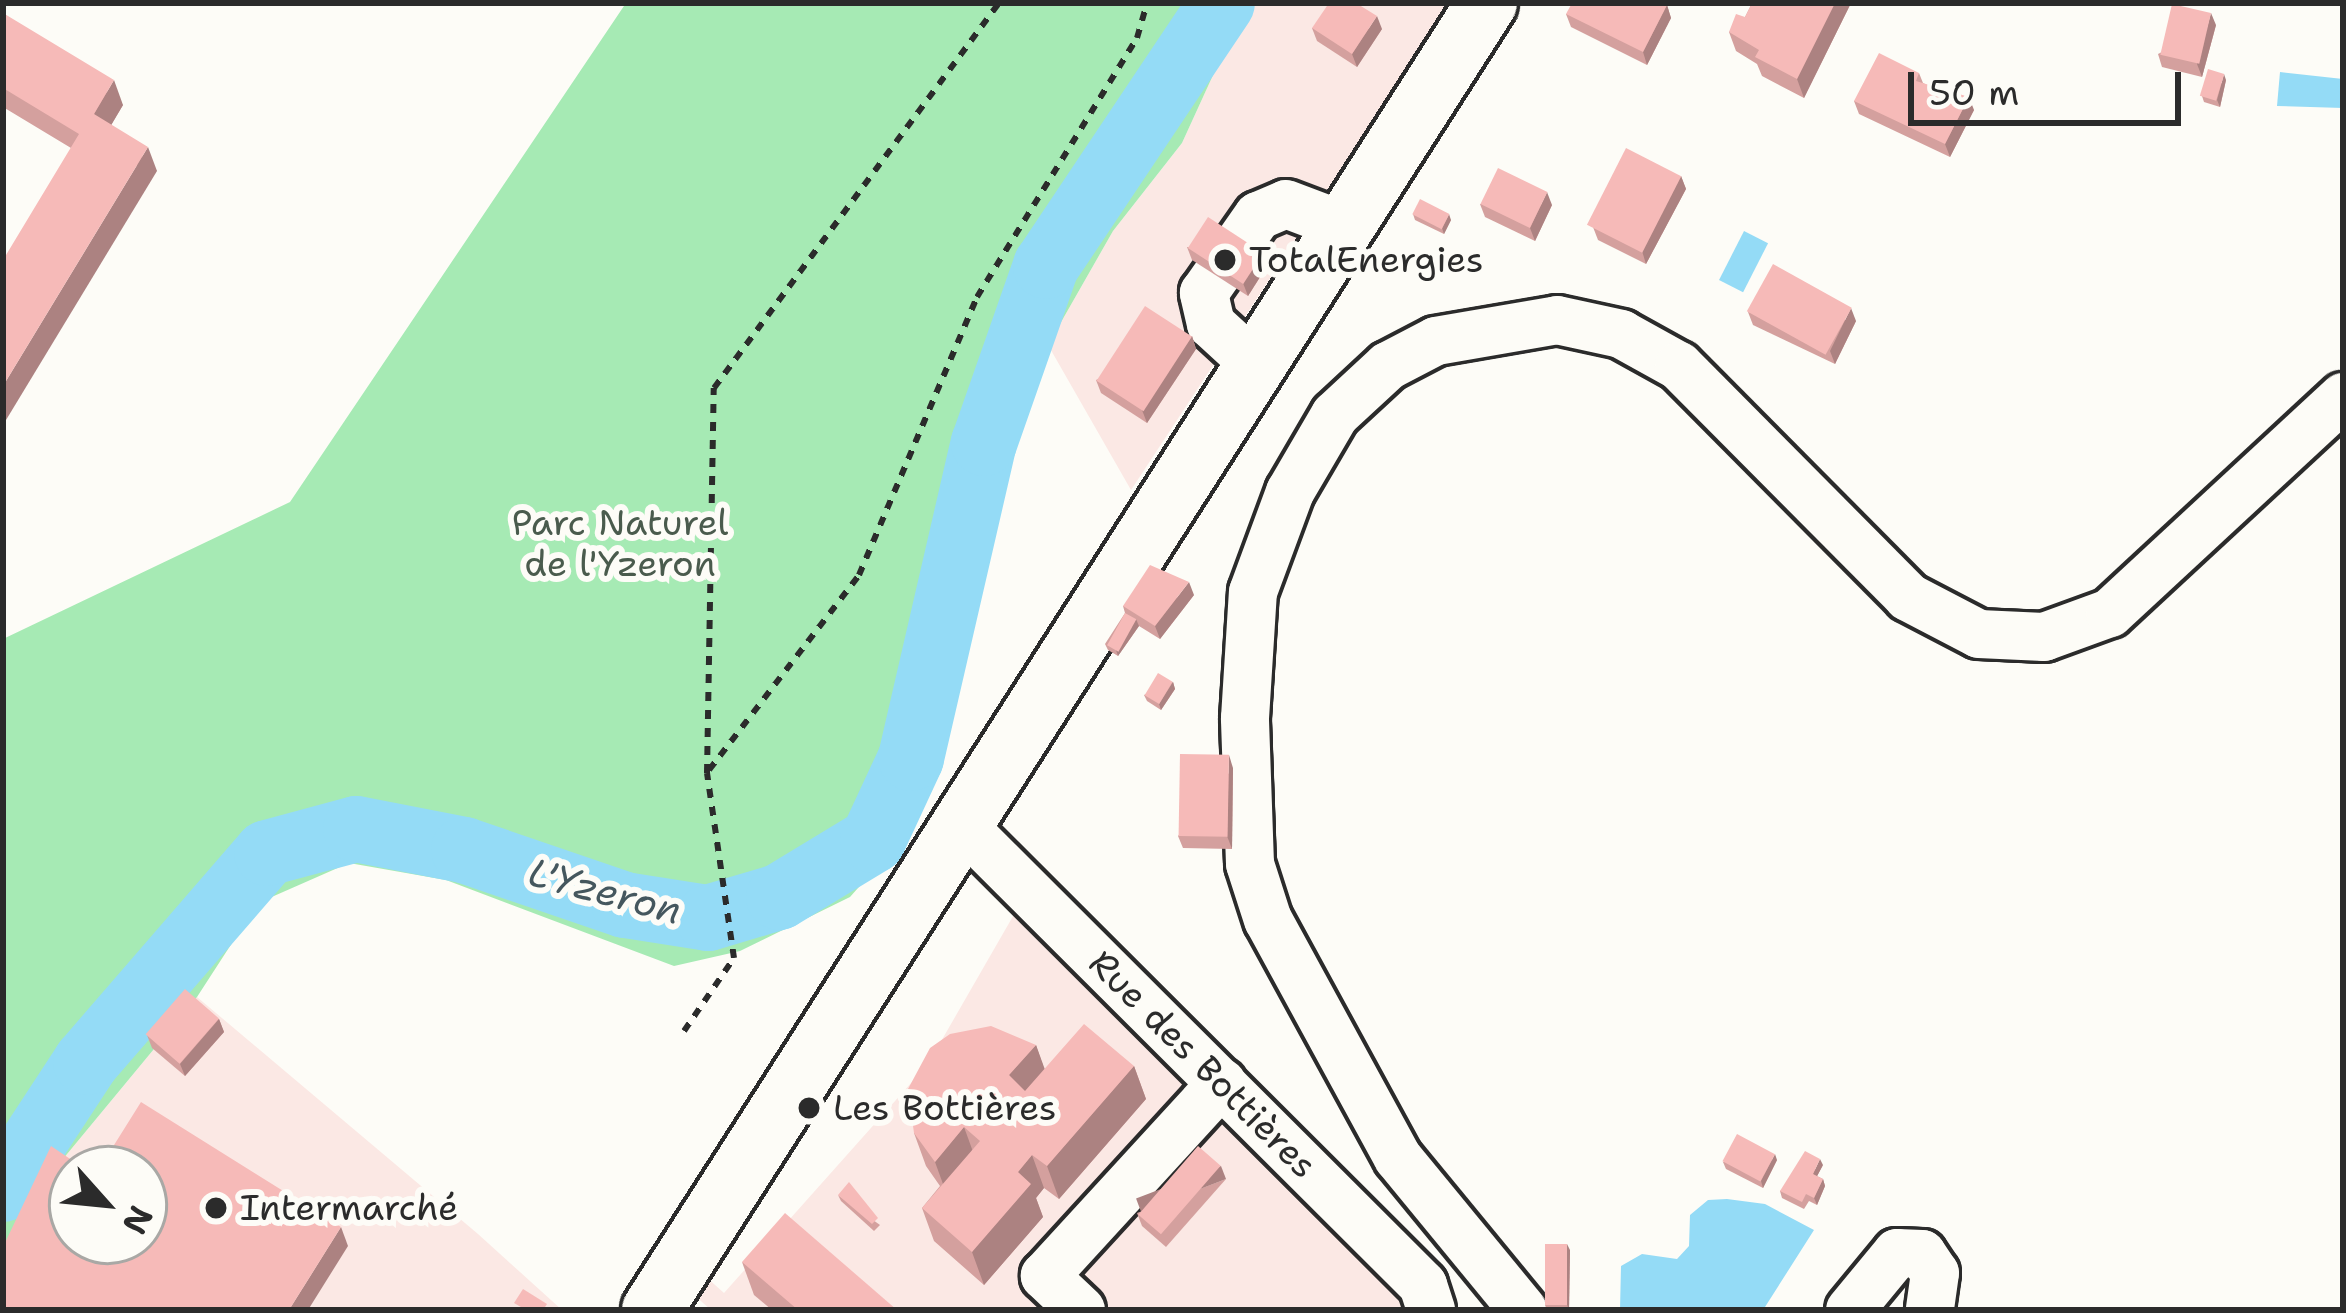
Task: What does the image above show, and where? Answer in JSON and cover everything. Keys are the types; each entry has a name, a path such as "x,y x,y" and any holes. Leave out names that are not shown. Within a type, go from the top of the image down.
{"main road":[{"path":"652,1310 1347,226 1478,6"}],"street":[{"path":"1258,368 1211,325 1204,293 1258,216 1286,204 1347,226"},
{"path":"1522,1310 1398,1158 1268,920 1250,864 1245,718 1253,592 1290,492 1335,415 1388,366 1436,341 1557,320 1621,334 1679,366 1908,597 1979,634 2044,637 2110,613 2343,397"},
{"name":"Rue des Bottières","path":"963,826 1423,1285 1431,1310"},
{"path":"1081,1310 1045,1276 1222,1083"},
{"path":"1850,1310 1897,1253 1922,1254 1935,1273 1930,1310"}],"path":[{"path":"684,1031 734,958 707,773 714,388 999,3"},
{"path":"707,773 859,575 977,297 1137,38 1148,3"}],"shaded area":[{"path":"1246,3 1451,3 1131,490 1048,345 1113,231 1182,143"},
{"path":"1020,904 1419,1310 711,1310 693,1294 705,1276 724,1293 928,1064"},
{"path":"197,997 562,1310 3,1310 3,1277 48,1185 48,1265 168,1265 168,1145 75,1145"}],"green space":[{"name":"Parc Naturel de l'Yzeron","path":"626,3 1246,3 1182,143 1113,231 1048,345 976,545 944,754 898,843 850,897 740,951 674,966 446,880 349,863 258,903 197,997 75,1145 48,1145 48,1185 3,1277 3,639 290,502"}],"water":[{"path":"2280,72 2343,79 2343,108 2277,106"},
{"path":"1744,231 1768,243 1743,292 1719,280"},
{"path":"1708,1200 1765,1204 1814,1230 1765,1307 1620,1310 1621,1266 1642,1254 1677,1259 1689,1246 1690,1215"}],"building":[{"path":"1329,3 1356,3 1377,16 1352,54 1312,28"},
{"path":"1572,3 1667,5 1643,52 1566,14"},
{"path":"1752,3 1835,3 1797,79 1755,57 1759,50 1729,32 1736,14 1745,17"},
{"path":"2172,4 2211,13 2199,64 2160,55"},
{"path":"3,13 114,80 94,114 148,147 3,386 3,260 79,134 3,88"},
{"path":"1879,53 1919,73 1916,81 1969,97 1945,144 1854,101"},
{"path":"2208,69 2224,74 2216,101 2200,96"},
{"path":"1626,148 1681,176 1642,253 1587,225"},
{"path":"1498,168 1547,192 1530,228 1480,204"},
{"path":"1420,199 1449,214 1442,229 1412,214"},
{"path":"1208,217 1263,253 1243,284 1188,248"},
{"path":"1773,264 1852,308 1826,355 1747,311"},
{"path":"1145,306 1192,336 1143,411 1097,381"},
{"path":"1150,565 1189,582 1155,626 1123,606"},
{"path":"1125,613 1136,619 1118,652 1107,645"},
{"path":"1158,673 1173,682 1159,704 1145,695"},
{"path":"1180,754 1229,755 1228,837 1179,836"},
{"path":"185,989 219,1019 180,1064 146,1034"},
{"path":"1084,1024 1134,1066 1047,1166 1032,1155 1018,1172 1031,1184 972,1252 922,1208 980,1141 964,1127 935,1162 914,1133 908,1089 930,1048 950,1034 991,1026 1036,1045 1009,1075 1025,1091"},
{"name":"Intermarché","path":"141,1102 341,1227 289,1310 3,1310 3,1247 48,1152 48,1265 168,1265 168,1145 114,1145"},
{"path":"1737,1134 1775,1154 1760,1182 1722,1161"},
{"path":"1198,1146 1221,1166 1161,1234 1138,1215"},
{"path":"1805,1151 1820,1159 1813,1174 1823,1179 1814,1198 1806,1194 1802,1202 1780,1191"},
{"path":"849,1182 878,1218 872,1224 838,1195"},
{"path":"785,1213 897,1310 798,1310 742,1262"},
{"path":"1545,1244 1567,1244 1567,1305 1545,1305"},
{"path":"523,1289 547,1304 543,1310 526,1310 514,1303"}],"waterway":[{"name":"L'Yzeron","path":"3,1189 86,1062 267,853 356,829 464,850 625,905 708,918 779,897 873,840 911,758 984,443 1046,266 1222,3"}],"place":[{"name":"TotalEnergies","path":"1225,260"},
{"name":"Les Bottières","path":"809,1108"},
{"name":"Intermarché","path":"216,1208"}]}
